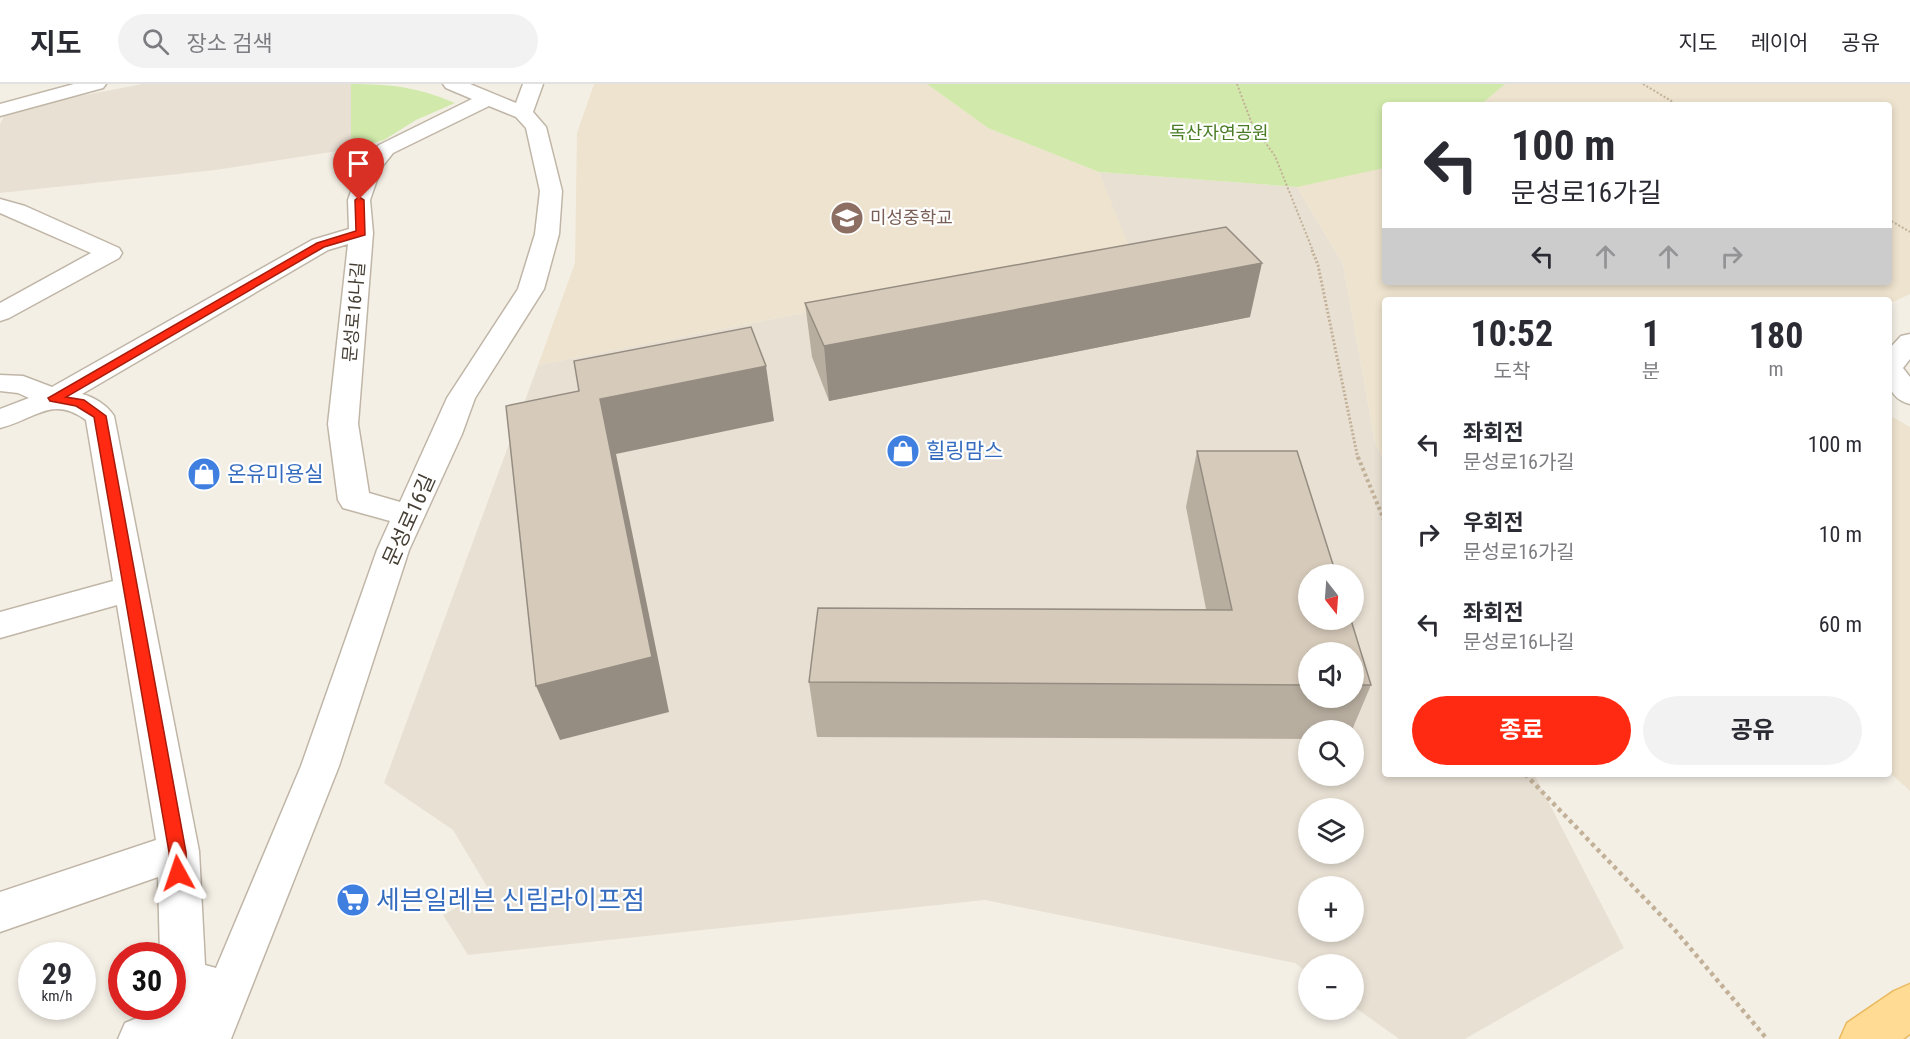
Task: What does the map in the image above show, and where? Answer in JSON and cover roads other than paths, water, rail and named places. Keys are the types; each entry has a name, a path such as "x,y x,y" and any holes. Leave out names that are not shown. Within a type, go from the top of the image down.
{"main road":[{"path":"1863,1039 1910,1007"}],"street":[{"path":"0,110 96,84"},
{"name":"문성로16길","path":"218,1014 320,766 393,550 461,398 531,289 547,234 551,191 528,98 488,99 453,84"},
{"name":"문성로16나길","path":"410,516 354,500 343,424 361,233 359,200 371,166 386,149 488,99"},
{"path":"0,206 17,211 110,253 0,313"},
{"path":"0,419 54,398 320,245 361,233"},
{"path":"1892,363 1910,342"},
{"path":"1892,373 1910,395"},
{"path":"0,383 23,385 54,398 80,402 100,416 177,852 183,981 218,1014 141,1039"},
{"path":"0,625 129,589"},
{"path":"0,912 177,852"}],"place":[{"name":"미성중학교","path":"847,218"},
{"name":"힐링맘스","path":"903,451"},
{"name":"온유미용실","path":"204,474"},
{"name":"세븐일레븐 신림라이프점","path":"353,900"}],"park label":[{"name":"독산자연공원","path":"1219,133"}]}
